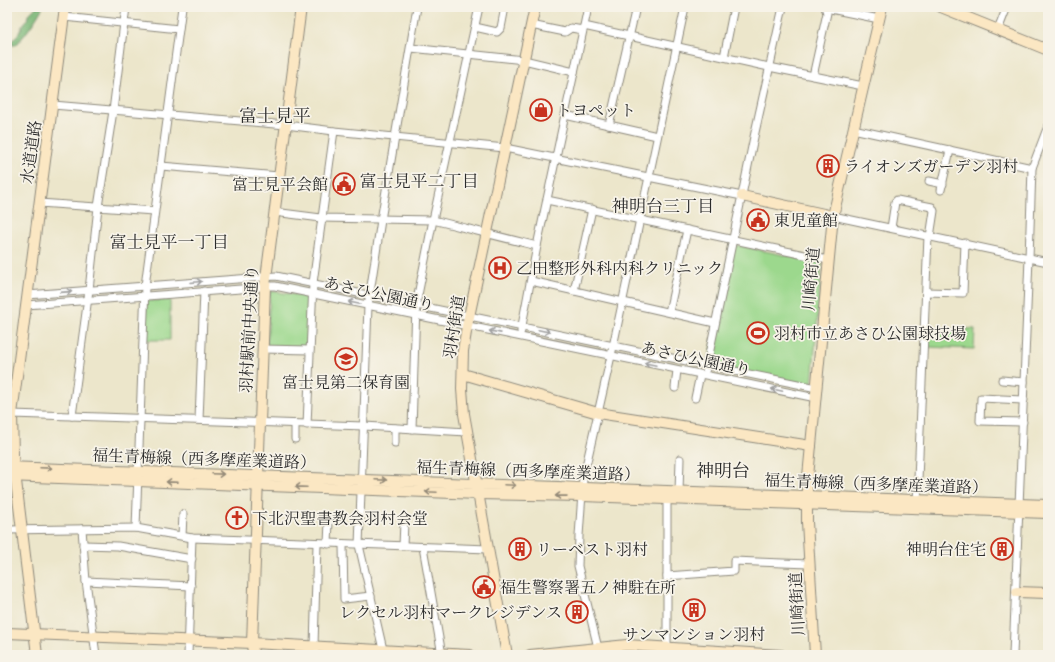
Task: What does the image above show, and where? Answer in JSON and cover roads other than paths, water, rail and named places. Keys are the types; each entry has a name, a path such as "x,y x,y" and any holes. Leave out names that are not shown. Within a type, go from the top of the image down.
{"street":[{"path":"72,416 89,290 98,207 113,111 126,7"},
{"path":"136,528 145,286 182,7"},
{"name":"羽村駅前中央通り","path":"253,655 252,643 262,349 266,281 301,7"},
{"path":"384,652 359,545 368,306 417,7"},
{"path":"412,429 416,305 479,7"},
{"path":"475,27 497,32 501,28 505,7"},
{"name":"羽村街道","path":"506,655 467,432 464,408 463,351 486,234 535,7"},
{"path":"519,337 555,158 588,7"},
{"path":"609,125 636,7"},
{"path":"598,648 579,571 579,536 582,492 685,7"},
{"path":"724,57 734,7"},
{"path":"695,398 706,365 783,7"},
{"name":"川崎街道","path":"815,655 809,564 807,500 828,260 833,216 882,7"},
{"path":"941,7 952,9 998,30 1048,50"},
{"path":"998,30 1008,7"},
{"path":"813,76 827,13 826,8 879,19"},
{"path":"65,12 123,24 179,29"},
{"name":"水道道路","path":"37,655 22,530 11,471 11,393 27,300 65,12"},
{"path":"531,25 565,32 571,28 584,28 630,36 863,86"},
{"path":"411,48 524,60 574,72"},
{"path":"53,105 505,148 742,196 1048,262"},
{"path":"565,115 657,136"},
{"path":"1013,655 1017,592 1032,168 1048,126"},
{"path":"853,129 1032,168"},
{"path":"307,425 313,283 334,132"},
{"path":"929,181 942,187 950,150"},
{"path":"161,166 279,176"},
{"path":"547,200 828,260"},
{"path":"891,228 895,202 897,200 932,207 934,212 929,236 918,504"},
{"path":"40,203 154,211"},
{"path":"574,291 592,209"},
{"path":"274,212 321,218 433,220 537,246"},
{"path":"669,312 687,230"},
{"path":"926,292 963,293 965,243"},
{"name":"あさひ公園通り","path":"27,300 87,301 204,292 266,281 276,276 416,305 519,337 816,398"},
{"name":"あさひ公園通り","path":"27,300 89,290 266,281 275,286 415,316 522,327 817,388"},
{"path":"531,281 715,323"},
{"path":"199,420 204,292"},
{"path":"262,349 310,350"},
{"path":"675,388 677,370"},
{"path":"463,374 598,413 811,446"},
{"path":"1002,380 1024,382"},
{"path":"1023,422 980,421 981,398 1024,400"},
{"path":"11,410 72,416 364,426 467,432"},
{"path":"295,424 295,439"},
{"path":"395,428 395,443"},
{"path":"679,492 680,460"},
{"name":"福生青梅線（西多摩産業道路）","path":"11,471 361,484 478,494 582,492"},
{"name":"福生青梅線（西多摩産業道路）","path":"361,484 477,483 582,492 1019,508 1048,513"},
{"name":"福生青梅線（西多摩産業道路）","path":"667,496 679,492 807,500"},
{"path":"667,496 667,648"},
{"name":"福生青梅線（西多摩産業道路）","path":"1019,508 1048,505"},
{"path":"182,536 183,514"},
{"path":"328,544 329,521"},
{"path":"403,546 404,522"},
{"path":"7,530 136,528 192,538 317,544 488,549"},
{"path":"82,529 82,545 96,655"},
{"path":"188,655 192,538"},
{"path":"315,650 317,544"},
{"path":"343,544 344,599 371,596"},
{"path":"82,545 118,546 192,559"},
{"path":"423,547 442,654"},
{"path":"667,576 734,571 734,561 809,564"},
{"path":"86,581 191,586"},
{"path":"1017,592 1048,593"},
{"path":"7,633 252,643 315,650 470,655"},
{"path":"530,655 627,645 780,655"}],"place":[{"name":"トヨペット","path":"541,110"},
{"name":"ライオンズガーデン羽村","path":"828,166"},
{"name":"富士見平会館","path":"344,184"},
{"name":"東児童館","path":"758,220"},
{"name":"乙田整形外科内科クリニック","path":"500,268"},
{"name":"羽村市立あさひ公園球技場","path":"758,333"},
{"name":"富士見第二保育園","path":"346,359"},
{"name":"下北沢聖書教会羽村会堂","path":"237,518"},
{"name":"リーベスト羽村","path":"520,549"},
{"name":"神明台住宅","path":"1002,549"},
{"name":"福生警察署五ノ神駐在所","path":"484,587"},
{"name":"サンマンション羽村","path":"694,610"},
{"name":"レクセル羽村マークレジデンス","path":"577,612"}],"district":[{"name":"富士見平","path":"275,115"},
{"name":"富士見平二丁目","path":"419,181"},
{"name":"神明台三丁目","path":"663,206"},
{"name":"富士見平一丁目","path":"169,242"},
{"name":"神明台","path":"723,470"}]}
